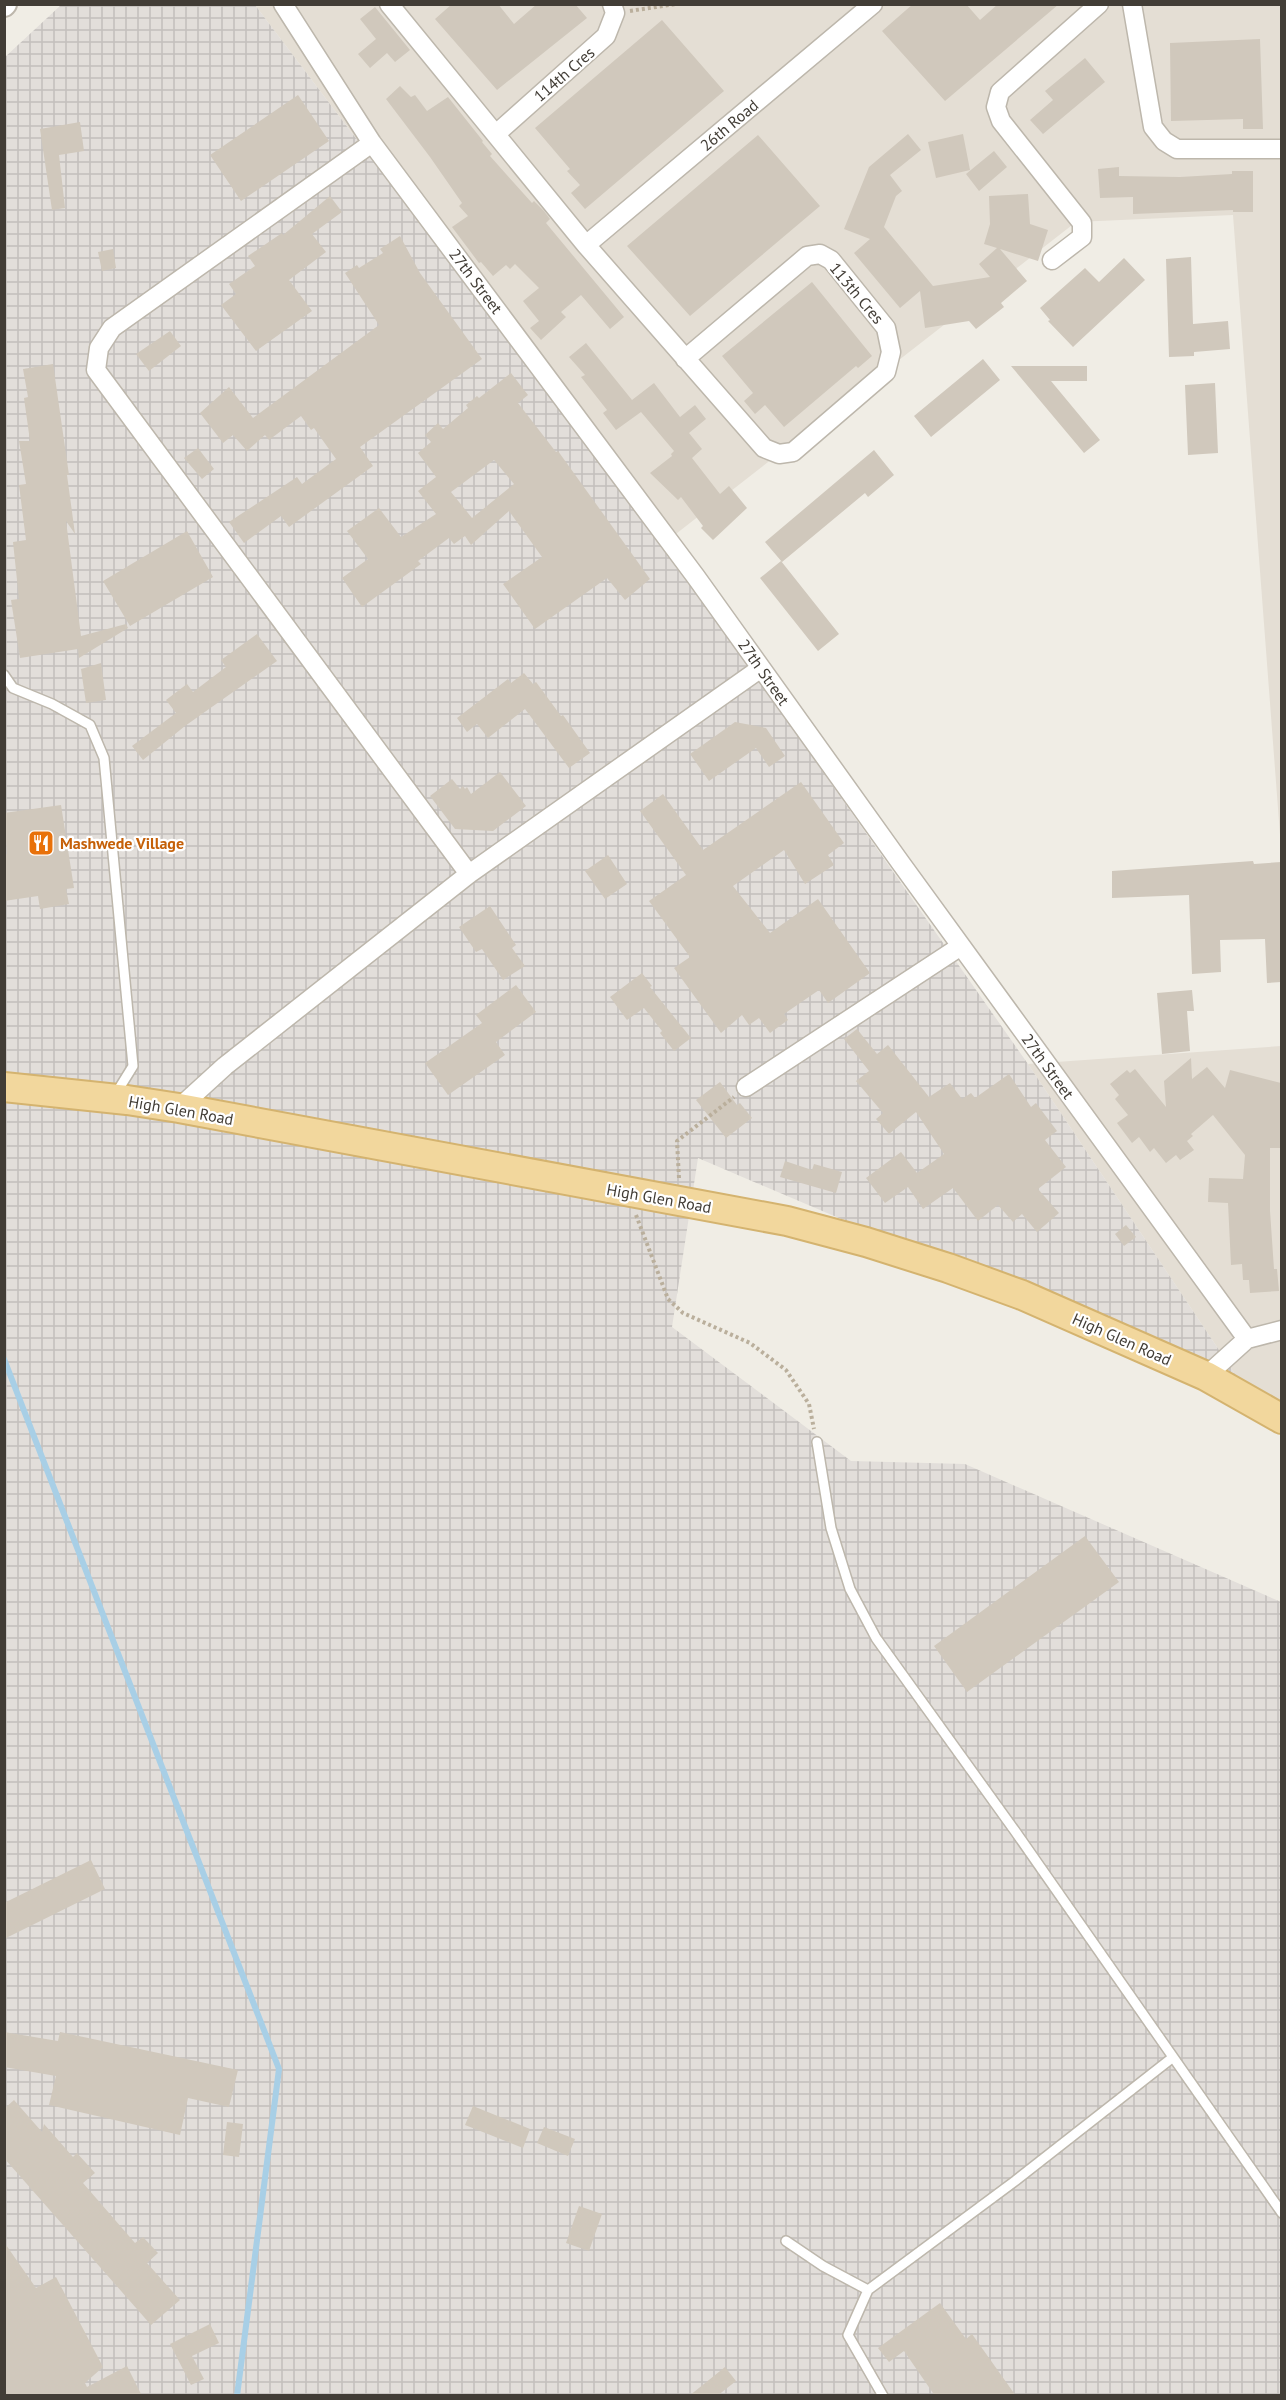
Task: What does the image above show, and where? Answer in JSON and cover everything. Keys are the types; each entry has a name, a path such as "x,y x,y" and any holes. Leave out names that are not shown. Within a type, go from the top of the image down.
{"main road":[{"name":"High Glen Road","path":"4,1087 179,1108 787,1221 948,1268 1022,1295 1206,1376 1281,1419"}],"street":[{"name":"27th Street","path":"284,4 372,143 696,577 1247,1339"},
{"name":"26th Road","path":"586,245 873,4"},
{"path":"1052,260 1082,237 1082,223 1001,121 996,106 1000,92 1099,4"},
{"path":"1132,4 1153,127 1164,141 1177,149 1281,149"},
{"path":"398,7 496,134 586,245 685,359"},
{"name":"114th Cres","path":"496,134 606,36 613,9"},
{"path":"372,143 112,328 99,348 96,370 469,874"},
{"name":"113th Cres","path":"820,254 831,260 886,328 891,351 886,372 793,452 779,454 764,448 685,359 807,256 820,254"},
{"path":"179,1108 225,1066 469,874 761,668"},
{"path":"747,1087 961,946"},
{"path":"1206,1376 1247,1339 1281,1330"}],"lane":[{"path":"4,675 13,688 52,704 90,725 105,758 133,1066 113,1099"},
{"path":"817,1442 831,1528 850,1588 876,1638 1015,1832 1281,2213"},
{"path":"883,2396 848,2335 868,2290 1015,2181 1172,2058"},
{"path":"786,2241 823,2266 868,2290"}],"path":[{"path":"613,9 676,4"},
{"path":"680,1202 676,1141 747,1087"},
{"path":"627,1192 668,1299 683,1313 750,1343 786,1370 809,1404 817,1442"}],"shaded area":[{"path":"61,5 255,5 663,544 1028,1064 1247,1392 698,1158 672,1327 851,1461 965,1464 1281,1602 1281,2395 5,2395 4,58"},
{"path":"255,5 1281,5 1281,848 1233,215 1076,222 663,544"},
{"path":"1281,1046 1281,1412 1247,1392 1028,1064"}],"building":[{"path":"452,4 498,4 514,24 537,4 575,4 587,18 497,90 435,19"},
{"path":"913,4 966,4 980,20 998,4 1059,4 945,101 882,31"},
{"path":"375,7 410,50 395,62 387,53 370,68 358,54 376,39 360,19"},
{"path":"662,20 724,91 585,209 571,193 580,185 567,171 570,169 535,128"},
{"path":"1260,39 1263,129 1243,129 1243,119 1171,121 1170,43"},
{"path":"1085,58 1105,82 1043,134 1030,120 1053,100 1045,91"},
{"path":"400,86 411,97 415,95 427,111 448,97 483,141 492,154 490,156 532,203 534,201 544,211 550,219 546,223 624,317 610,329 581,295 561,312 566,317 541,340 530,328 539,321 523,301 539,288 515,264 510,269 506,265 493,276 481,262 479,263 452,227 468,216 459,206 462,203 430,157 386,99"},
{"path":"298,95 329,141 241,201 210,155"},
{"path":"80,122 84,151 59,155 65,208 52,210 40,129"},
{"path":"908,134 921,150 890,175 902,191 896,196 884,227 933,286 990,277 979,264 997,248 984,244 990,224 989,196 1028,194 1030,224 1048,230 1038,261 1000,249 1027,281 1001,303 1004,307 976,329 969,321 925,328 920,291 900,308 854,253 870,239 844,229 869,167"},
{"path":"963,134 970,170 936,178 928,142"},
{"path":"758,135 820,206 690,316 627,246"},
{"path":"994,151 1007,167 979,191 966,174"},
{"path":"1119,167 1119,176 1180,177 1253,171 1253,212 1233,212 1233,210 1133,214 1133,197 1100,198 1098,169"},
{"path":"330,196 342,212 312,234 326,252 289,280 312,311 256,351 221,305 236,294 229,284 255,266 248,256 282,233 283,235"},
{"path":"400,236 420,273 482,359 360,447 373,466 289,527 281,516 244,543 229,522 297,477 302,484 336,459 314,428 311,430 301,416 269,440 265,435 247,451 233,435 223,443 200,413 229,387 253,418 379,325 345,273 357,265 359,268 383,253 380,249"},
{"path":"113,249 116,268 102,271 98,252"},
{"path":"1191,257 1193,324 1228,321 1230,349 1194,352 1194,356 1169,357 1166,259"},
{"path":"1124,258 1145,280 1073,347 1048,321 1050,320 1040,308 1085,268 1099,282"},
{"path":"812,282 872,356 858,368 856,366 784,427 765,405 755,414 744,401 753,393 722,356"},
{"path":"170,331 181,346 149,371 136,354"},
{"path":"586,343 632,400 654,383 680,417 695,405 706,419 689,433 702,449 692,458 720,494 729,486 747,508 713,540 701,528 703,526 681,497 678,500 650,473 672,456 674,451 641,412 616,430 603,413 607,410 581,377 585,375 569,357"},
{"path":"983,359 1000,380 931,437 914,416"},
{"path":"53,364 69,475 67,475 75,534 66,521 81,636 126,624 128,628 79,658 78,649 20,658 11,600 19,599 13,542 26,540 19,485 26,484 19,441 30,441 24,398 28,397 23,369"},
{"path":"1011,366 1087,366 1087,381 1051,381 1100,440 1084,453"},
{"path":"511,373 528,395 518,403 556,452 558,451 650,579 625,600 607,578 535,629 503,584 542,557 509,511 471,545 465,536 454,544 449,538 418,561 421,564 362,607 342,578 368,559 347,531 379,508 401,537 436,514 418,491 436,477 418,453 431,442 425,435 438,423 443,429 468,408 466,405 477,396 479,398","holes":["494,460 514,484 472,518 451,492"]},
{"path":"1215,383 1218,453 1188,455 1185,385"},
{"path":"198,448 214,469 202,479 184,458"},
{"path":"874,450 894,475 868,497 865,493 782,562 765,542"},
{"path":"187,531 213,577 130,626 103,581"},
{"path":"781,561 839,634 818,651 760,578"},
{"path":"257,634 277,661 185,726 143,760 132,746 176,713 166,700 187,684 193,692 226,667 221,660"},
{"path":"101,663 106,700 86,703 81,669"},
{"path":"524,673 533,684 536,682 590,753 569,768 525,709 488,738 477,724 467,732 457,718 508,679 511,683"},
{"path":"735,722 766,728 785,756 769,767 756,748 709,781 690,754"},
{"path":"500,772 526,806 493,831 455,829 430,796 452,779 460,789 463,786 465,789 467,787 471,794"},
{"path":"801,782 844,843 828,855 834,865 805,884 784,850 733,886 770,933 818,899 870,973 828,1003 819,990 784,1014 788,1020 770,1033 759,1018 749,1025 742,1015 721,1033 674,968 690,957 649,901 686,875 640,811 663,794 703,850"},
{"path":"61,805 74,888 66,889 69,904 40,909 38,896 4,901 4,854 7,854 4,813"},
{"path":"608,855 627,884 605,899 585,871"},
{"path":"1253,861 1254,864 1281,862 1281,982 1267,983 1265,939 1220,940 1221,972 1192,974 1189,895 1112,898 1112,871"},
{"path":"490,906 516,945 512,948 525,966 503,980 482,949 476,952 459,927"},
{"path":"642,973 652,986 650,987 691,1038 674,1051 644,1008 627,1020 610,997"},
{"path":"516,985 536,1012 496,1042 505,1055 448,1095 425,1063 482,1023 476,1015"},
{"path":"1192,990 1194,1011 1187,1011 1190,1051 1162,1054 1157,993"},
{"path":"857,1029 877,1054 888,1045 929,1097 950,1083 962,1099 971,1093 975,1098 1009,1074 1031,1107 1036,1103 1057,1131 1045,1140 1066,1167 1038,1189 1059,1213 1037,1232 1022,1214 1013,1222 998,1205 978,1221 953,1188 923,1209 908,1187 885,1203 866,1178 901,1152 917,1173 944,1154 916,1112 889,1134 876,1119 883,1113 856,1081 869,1071 844,1039"},
{"path":"1191,1058 1192,1079 1207,1067 1225,1088 1230,1070 1281,1083 1281,1148 1270,1148 1270,1211 1274,1269 1277,1269 1279,1291 1250,1293 1249,1280 1243,1280 1242,1264 1231,1265 1228,1203 1208,1202 1209,1178 1243,1179 1245,1155 1213,1115 1191,1134 1193,1136 1187,1141 1194,1150 1180,1160 1176,1155 1166,1163 1154,1148 1150,1152 1139,1137 1132,1143 1117,1123 1128,1115 1115,1099 1119,1095 1110,1084 1127,1070 1130,1073 1135,1069 1166,1107 1164,1081"},
{"path":"720,1082 737,1105 740,1103 752,1118 726,1138 696,1100"},
{"path":"785,1161 812,1170 814,1164 842,1172 836,1193 780,1177"},
{"path":"1126,1225 1136,1237 1124,1246 1115,1234"},
{"path":"1085,1536 1119,1582 967,1692 934,1646"},
{"path":"91,1860 105,1889 4,1939 4,1903"},
{"path":"4,2032 58,2041 60,2032 238,2070 229,2107 188,2098 180,2135 49,2105 56,2076 4,2067"},
{"path":"14,2100 42,2132 44,2124 73,2157 77,2153 95,2173 83,2183 135,2243 143,2237 158,2253 147,2263 180,2300 151,2325 4,2158 4,2109"},
{"path":"473,2106 530,2129 523,2148 465,2125"},
{"path":"227,2122 243,2124 239,2157 223,2155"},
{"path":"544,2127 575,2139 568,2156 537,2143"},
{"path":"579,2206 602,2214 589,2251 566,2243"},
{"path":"4,2242 36,2288 56,2277 103,2367 85,2383 87,2387 127,2366 142,2396 4,2396"},
{"path":"940,2303 966,2339 972,2334 1016,2396 935,2396 904,2351 889,2362 878,2348"},
{"path":"210,2324 219,2343 192,2356 204,2379 191,2385 170,2344"},
{"path":"725,2367 736,2381 717,2396 689,2396"}],"waterway":[{"path":"4,1359 279,2069 237,2396"}],"place":[{"name":"Mashwede Village","path":"41,843"}]}
